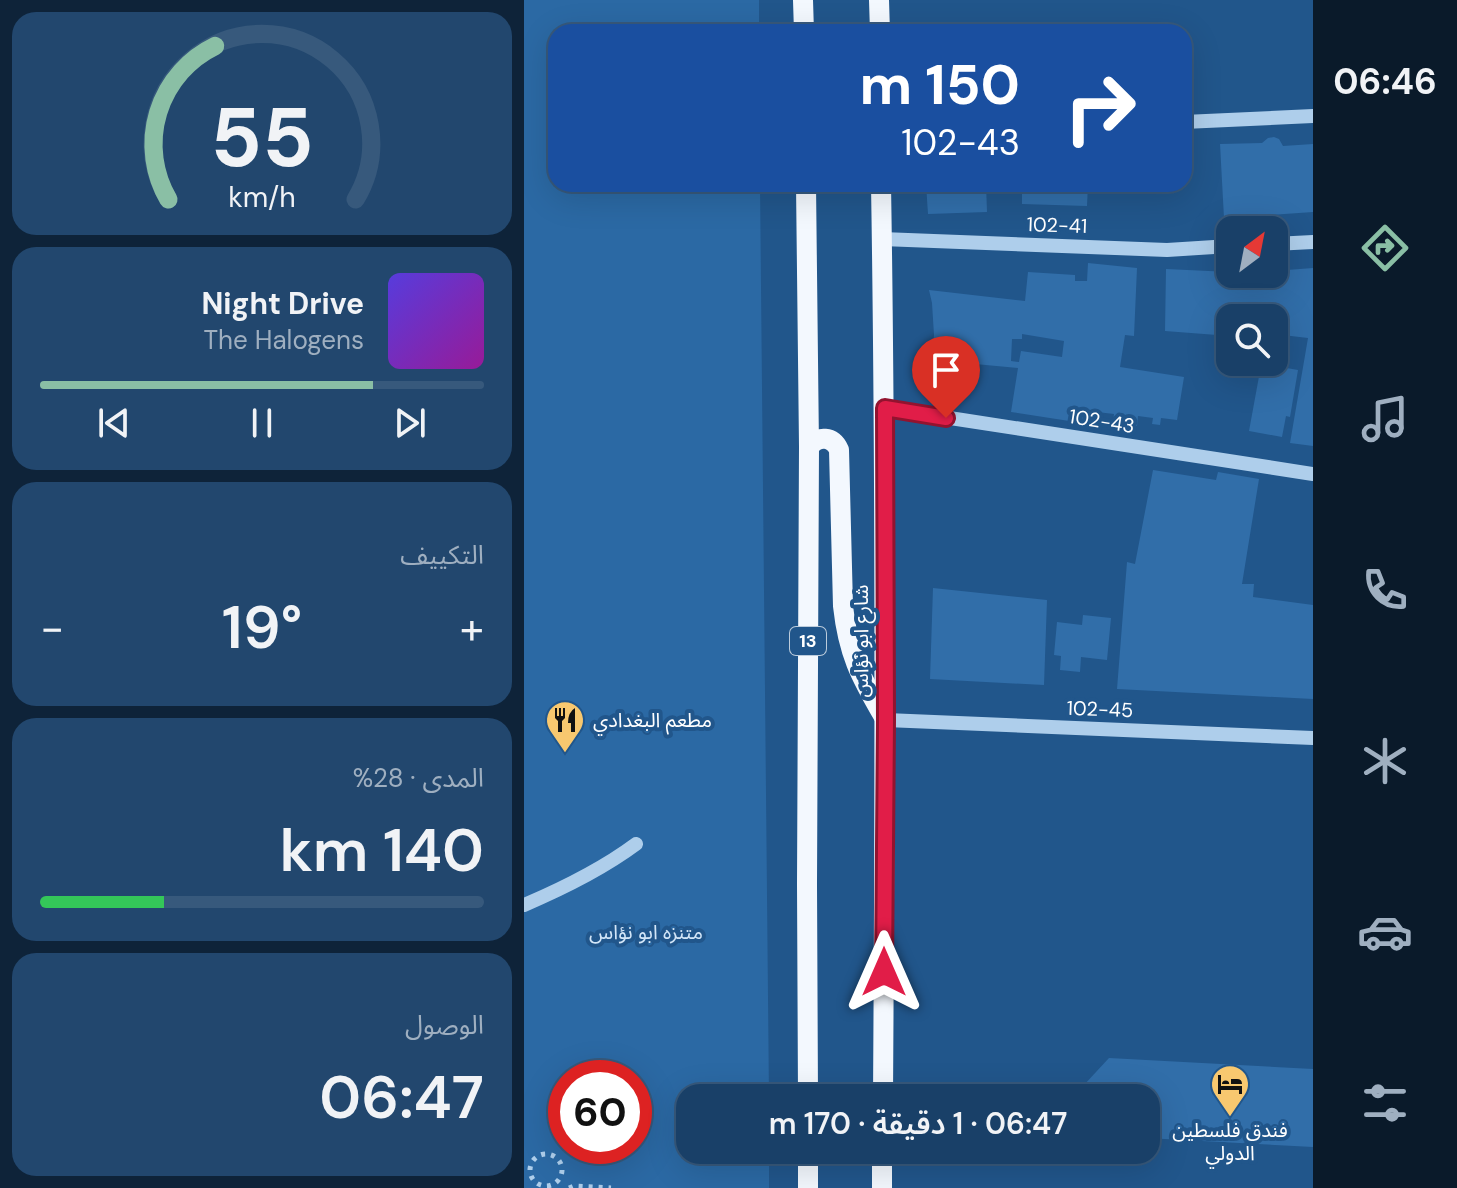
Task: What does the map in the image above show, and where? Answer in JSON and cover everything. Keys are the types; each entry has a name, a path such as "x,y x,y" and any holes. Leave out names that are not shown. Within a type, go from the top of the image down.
{"main road":[{"path":"803,0 804,24"},
{"path":"879,0 880,24"},
{"name":"13","path":"806,192 808,1084"},
{"name":"شارع ابو نؤاس","path":"881,192 886,720 883,1084"},
{"path":"809,447 825,438 837,444 839,450 845,631 862,679 886,720"},
{"path":"808,1164 808,1188"},
{"path":"882,1164 882,1188"}],"street":[{"path":"1192,122 1313,116"},
{"name":"102-41","path":"882,239 1167,250 1216,247"},
{"path":"1288,243 1313,242"},
{"name":"102-43","path":"885,408 1313,474"},
{"name":"102-45","path":"886,720 1313,738"},
{"path":"524,905 608,864 636,844"}],"path":[{"path":"544,1154 558,1159 562,1165 560,1180 546,1187 539,1185 530,1174 532,1161 544,1154"},
{"path":"560,1180 572,1187 611,1188"}],"green space":[{"name":"متنزه ابو نؤاس","path":"524,0 759,0 759,24 548,24 548,192 760,192 769,1084 676,1084 676,1164 769,1164 769,1188 524,1188"}],"building":[{"path":"1268,138 1279,139 1283,146 1313,144 1313,212 1224,216 1220,144 1262,143"},
{"path":"927,192 986,192 987,212 928,214"},
{"path":"1022,192 1088,192 1087,206 1022,204"},
{"path":"1088,263 1137,268 1134,336 1125,335 1120,367 1184,377 1177,420 1161,418 1160,425 1152,424 1153,418 1138,416 1137,426 1113,422 1114,414 1097,412 1095,425 1011,412 1018,368 932,360 934,335 929,290 1025,301 1028,272 1075,275 1075,281 1087,281","holes":["1022,334 1064,341 1062,357 1021,351 1019,362 1011,361 1012,339 1022,339"]},
{"path":"1313,268 1313,446 1290,443 1308,338 1288,336 1288,304 1216,304 1216,335 1165,331 1166,269 1216,271 1216,288 1288,288 1288,270"},
{"path":"1288,368 1298,370 1290,417 1286,416 1282,437 1249,431 1259,376 1288,376"},
{"path":"1153,470 1216,480 1218,472 1259,479 1242,584 1254,584 1253,597 1313,605 1313,699 1117,689 1127,562 1135,564"},
{"path":"933,588 1047,600 1044,685 930,679"},
{"path":"1083,615 1111,618 1107,660 1081,657 1080,672 1060,670 1061,656 1054,655 1057,622 1082,625"},
{"name":"فندق فلسطين الدولي","path":"1109,1058 1313,1069 1313,1147 1160,1139 1160,1084 1085,1084"}],"place":[{"name":"مطعم البغدادي","path":"565,754"},
{"name":"فندق فلسطين الدولي","path":"1230,1118"}],"route":[{"path":"884,972 885,408 946,418"}]}
